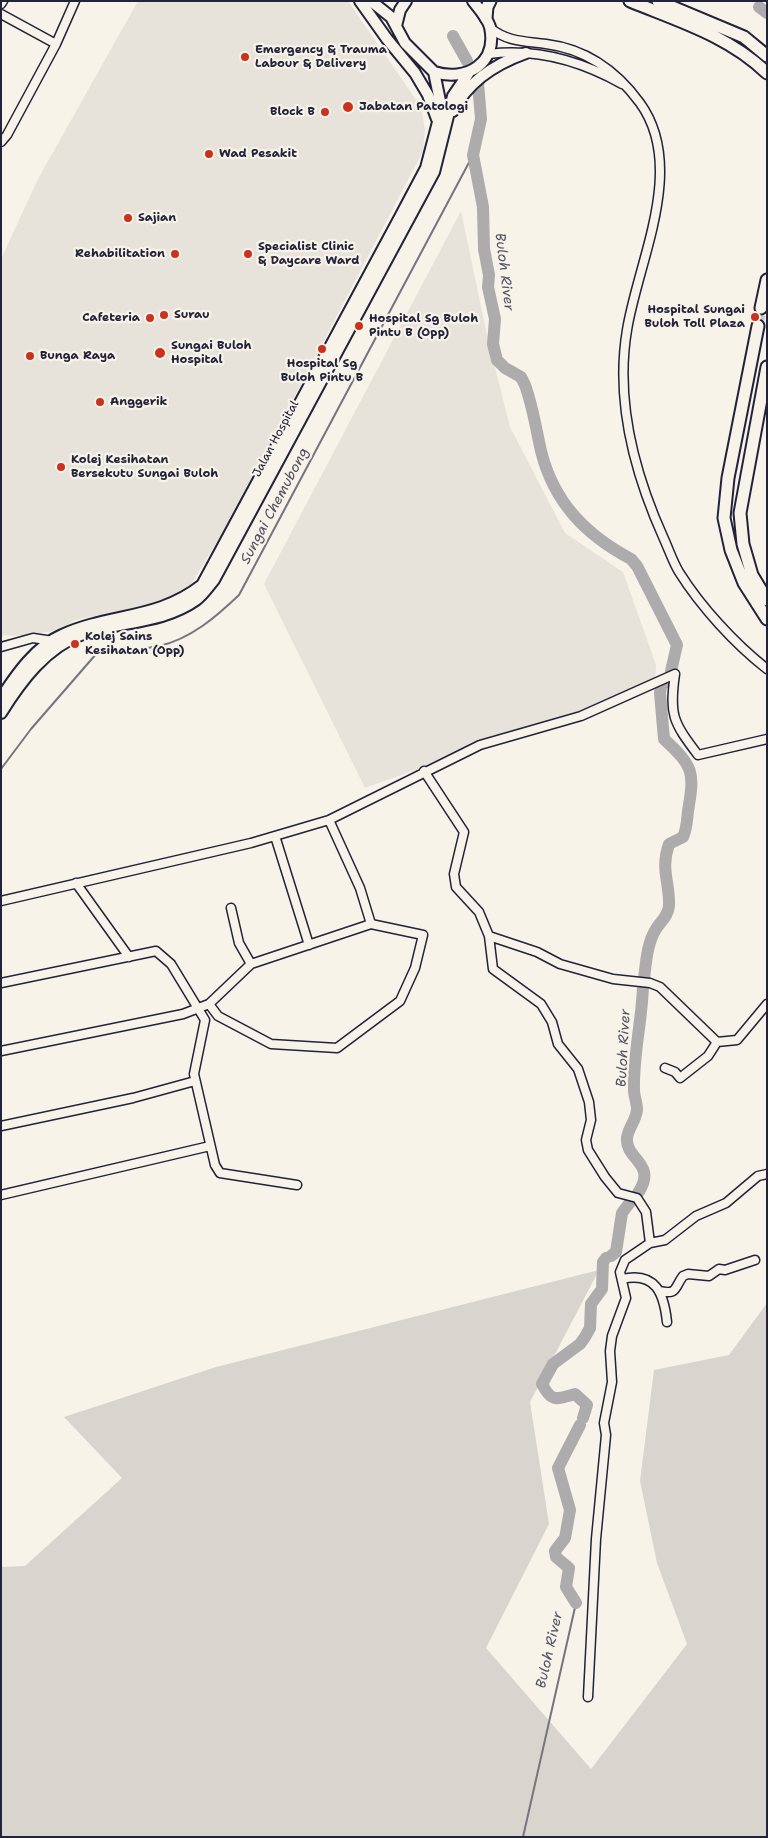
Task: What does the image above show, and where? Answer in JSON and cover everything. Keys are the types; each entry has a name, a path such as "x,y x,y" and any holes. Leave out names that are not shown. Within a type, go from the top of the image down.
{"highway":[{"path":"488,23 487,7 490,1"},
{"path":"630,1 714,35 748,55 767,73"},
{"path":"658,1 744,37 767,56"},
{"path":"762,308 767,280"},
{"path":"758,326 728,478 724,518 732,550 744,583 767,618"},
{"path":"767,367 740,513 743,544 752,575 767,600"}],"main road":[{"path":"360,1 415,73 442,123 470,86 502,61 526,52"},
{"path":"371,1 386,14 396,26 405,43 434,72 454,76 468,74"},
{"path":"396,26 400,10 406,1"},
{"path":"473,1 488,23 489,54"},
{"path":"396,50 417,63 425,65"},
{"name":"Jalan Hospital","path":"1,698 12,681 38,652 56,643 82,634 170,615 197,599 214,580 434,172 442,123 453,96 468,74 481,65 489,54"},
{"name":"Jalan Hospital","path":"434,72 442,123"},
{"name":"Jalan Hospital","path":"1,713 20,682 56,643"}],"street":[{"path":"1,142 7,135 56,44 75,1"},
{"path":"1,14 56,44"},
{"path":"488,23 499,35 516,42 575,49 602,64 615,74 648,116 656,136 661,175 654,220 627,331 624,375 628,430 651,509 679,572 722,627 748,654 767,669"},
{"path":"489,54 526,52 578,62 626,87"},
{"path":"1,647 33,638 56,643"},
{"path":"1,901 275,836 329,820 424,771 480,745 581,716 676,674 671,702 677,728 698,755 767,739"},
{"path":"424,771 464,832 454,874 456,887 479,912 489,936 493,969 541,1004 552,1022 558,1044 578,1069 589,1102 591,1120 586,1140 588,1150 605,1177 618,1193 637,1198 646,1212 650,1243"},
{"path":"329,820 360,888 371,924"},
{"path":"275,836 309,945"},
{"path":"76,884 129,956"},
{"path":"231,908 239,943 252,964"},
{"path":"1,1051 184,1014 209,1004 252,964 371,924 423,935 415,968 400,1001 337,1048 271,1044 218,1016 209,1004"},
{"path":"489,936 537,952 560,964 613,979 650,983 660,987 718,1042"},
{"path":"1,983 156,951 171,964 205,1020 194,1074 215,1165 220,1173 296,1185"},
{"path":"665,1068 675,1072 680,1078 708,1056 718,1042 737,1040 767,1004"},
{"path":"1,1126 133,1098 195,1081"},
{"path":"1,1195 210,1146"},
{"path":"588,1697 596,1539 606,1434 604,1423 612,1382 610,1351 612,1336 626,1298 620,1272 625,1260 650,1243 665,1240 696,1216 726,1203 758,1176 767,1174"},
{"path":"659,1291 669,1293 674,1291 679,1287 683,1276 688,1274 709,1276 719,1269 725,1270 755,1260"},
{"path":"622,1279 631,1277 649,1281 665,1300 667,1322"}],"shaded area":[{"name":"Sungai Buloh Hospital","path":"138,1 348,1 421,107 425,130 423,151 228,524 190,586 166,601 75,620 63,630 15,636 1,635 1,259 38,179"},
{"path":"461,211 487,335 510,427 565,533 623,572 656,665 655,681 619,697 365,788 264,584"},
{"path":"599,1270 530,1402 549,1524 486,1648 591,1769 687,1644 657,1563 640,1481 654,1370 729,1355 767,1303 767,1837 1,1837 1,1567 25,1566 122,1478 64,1417 216,1367"}],"waterway":[{"path":"759,7 767,13"},
{"name":"Buloh River","path":"453,36 467,61"},
{"name":"Buloh River","path":"478,83 481,119 473,155 483,207 484,249 489,275 488,287 495,319 493,344 497,360 505,368 521,377 525,385 547,470 563,502 586,528 615,550 631,559 637,566 677,645 671,671"},
{"name":"Sungai Chemubong","path":"1,769 31,729 97,653 171,643 203,626 239,595 473,155"},
{"name":"Buloh River","path":"644,979 647,953 651,940 656,929 666,916 669,906 665,869 666,853 669,844 683,837 687,824 691,787 690,770 681,756 664,739 660,693 661,686 665,682"},
{"name":"Buloh River","path":"638,1193 643,1183 643,1168 631,1152 627,1138 637,1113 634,1077 643,986"},
{"name":"Buloh River","path":"611,1256 616,1252 622,1213 631,1201"},
{"name":"Buloh River","path":"583,1418 587,1405 575,1394 555,1398 549,1394 542,1384 553,1364 580,1344 590,1328 591,1304 602,1289 603,1262 606,1258"},
{"name":"Buloh River","path":"576,1603 566,1587 569,1568 556,1557 555,1551 565,1538 570,1510 558,1468 580,1425"},
{"name":"Buloh River","path":"523,1837 576,1603"}],"tunnel":[{"path":"758,326 761,308"}],"place":[{"name":"Emergency & Trauma Labour & Delivery","path":"245,57"},
{"name":"Jabatan Patologi","path":"348,107"},
{"name":"Block B","path":"325,112"},
{"name":"Wad Pesakit","path":"209,154"},
{"name":"Sajian","path":"128,218"},
{"name":"Rehabilitation","path":"175,254"},
{"name":"Specialist Clinic & Daycare Ward","path":"248,254"},
{"name":"Surau","path":"164,315"},
{"name":"Hospital Sungai Buloh Toll Plaza","path":"755,317"},
{"name":"Cafeteria","path":"150,318"},
{"name":"Hospital Sg Buloh Pintu B (Opp)","path":"359,326"},
{"name":"Hospital Sg Buloh Pintu B","path":"322,349"},
{"name":"Sungai Buloh Hospital","path":"160,353"},
{"name":"Bunga Raya","path":"30,356"},
{"name":"Anggerik","path":"100,402"},
{"name":"Kolej Kesihatan Bersekutu Sungai Buloh","path":"61,467"},
{"name":"Kolej Sains Kesihatan (Opp)","path":"75,644"}]}
